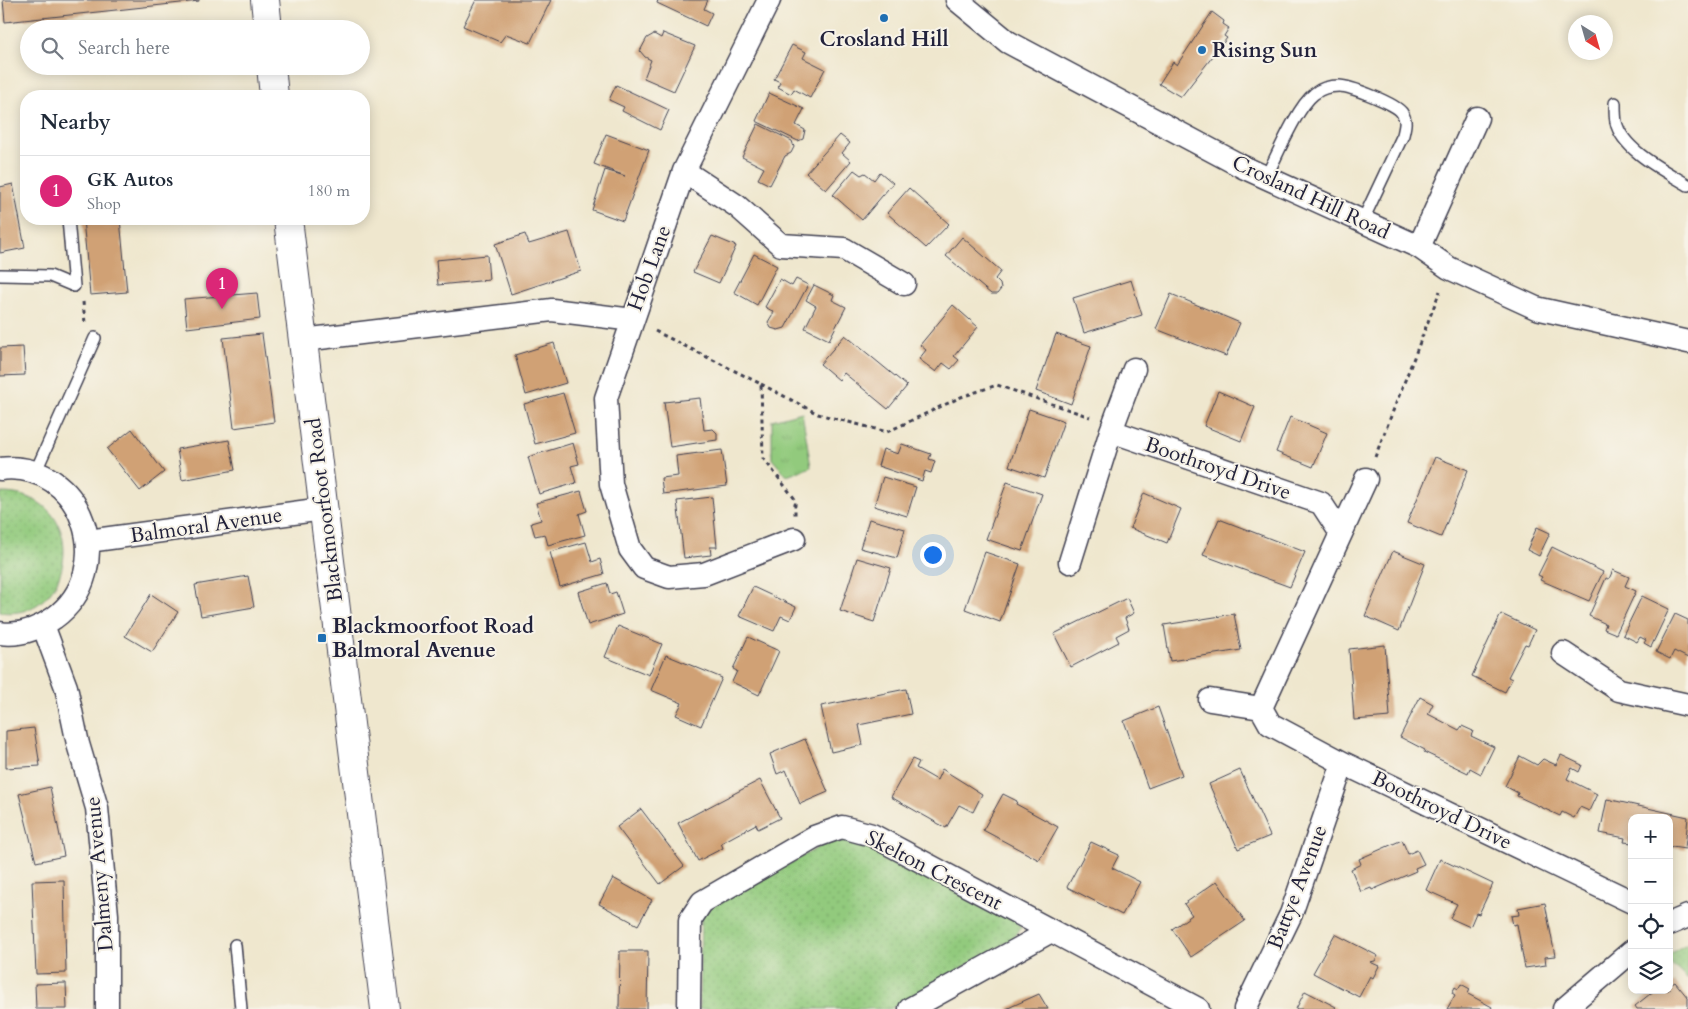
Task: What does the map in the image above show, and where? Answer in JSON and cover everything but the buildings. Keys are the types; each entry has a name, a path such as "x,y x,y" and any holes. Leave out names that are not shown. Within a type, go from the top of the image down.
{"street":[{"path":"266,0 267,20"},
{"name":"Hob Lane","path":"303,340 552,310 633,320 684,171 769,0"},
{"name":"Crosland Hill Road","path":"957,0 1008,42 1266,177 1419,247 1449,268 1536,308 1688,342"},
{"path":"273,75 274,90"},
{"path":"1419,247 1477,118"},
{"path":"684,171 737,206 781,244 844,249 904,284"},
{"name":"Blackmoorfoot Road","path":"289,225 385,1009"},
{"path":"633,320 606,398 611,484 630,549 644,568 669,577 704,574 794,539"},
{"path":"1070,562 1111,431 1134,369"},
{"name":"Boothroyd Drive","path":"1111,431 1321,503 1340,532"},
{"path":"0,469 9,468 34,473 55,483 71,499 83,519 88,540 88,566 79,590 64,610 43,625 24,632 0,633"},
{"path":"1210,700 1261,708 1340,532 1366,479"},
{"name":"Balmoral Avenue","path":"88,540 323,509"},
{"name":"Dalmeny Avenue","path":"43,625 66,687 78,744 97,808 107,915 107,1009"},
{"path":"1563,653 1619,690 1688,705"},
{"name":"Boothroyd Drive","path":"1261,708 1270,724 1343,763 1628,900"},
{"name":"Battye Avenue","path":"1245,1009 1290,914 1343,763"},
{"name":"Skelton Crescent","path":"689,1009 690,920 702,902 814,837 842,827 872,835 1198,1009"},
{"path":"1673,922 1688,916"},
{"path":"910,1009 1050,930"},
{"path":"1564,1009 1628,954"}],"lane":[{"path":"1266,177 1304,104 1314,94 1328,87 1342,86 1388,103 1402,111 1406,122 1403,135 1362,222"},
{"path":"1615,103 1616,123 1627,144 1658,167 1688,185"},
{"path":"0,275 50,276 74,286 69,225"},
{"path":"34,473 95,338"},
{"path":"235,945 241,1009"}],"path":[{"path":"1366,479 1449,268"},
{"path":"74,286 84,304 85,323 95,338"},
{"path":"633,320 818,414 887,432 961,397 997,385 1091,418 1111,431"},
{"path":"761,384 763,458 795,499 794,539"}],"green space":[{"path":"802,412 811,467 787,476 772,459 772,420"},
{"path":"0,493 30,498 51,513 62,533 64,557 58,579 45,598 25,610 0,612"},
{"path":"837,837 856,837 1014,918 1021,928 1013,939 890,1009 699,1009 701,916 710,908"},
{"path":"1688,943 1688,980 1673,966 1673,952"}],"place":[{"name":"Crosland Hill","path":"884,18"},
{"name":"Rising Sun","path":"1202,50"},
{"name":"GK Autos","path":"222,309"},
{"name":"Blackmoorfoot Road Balmoral Avenue","path":"322,638"}]}
